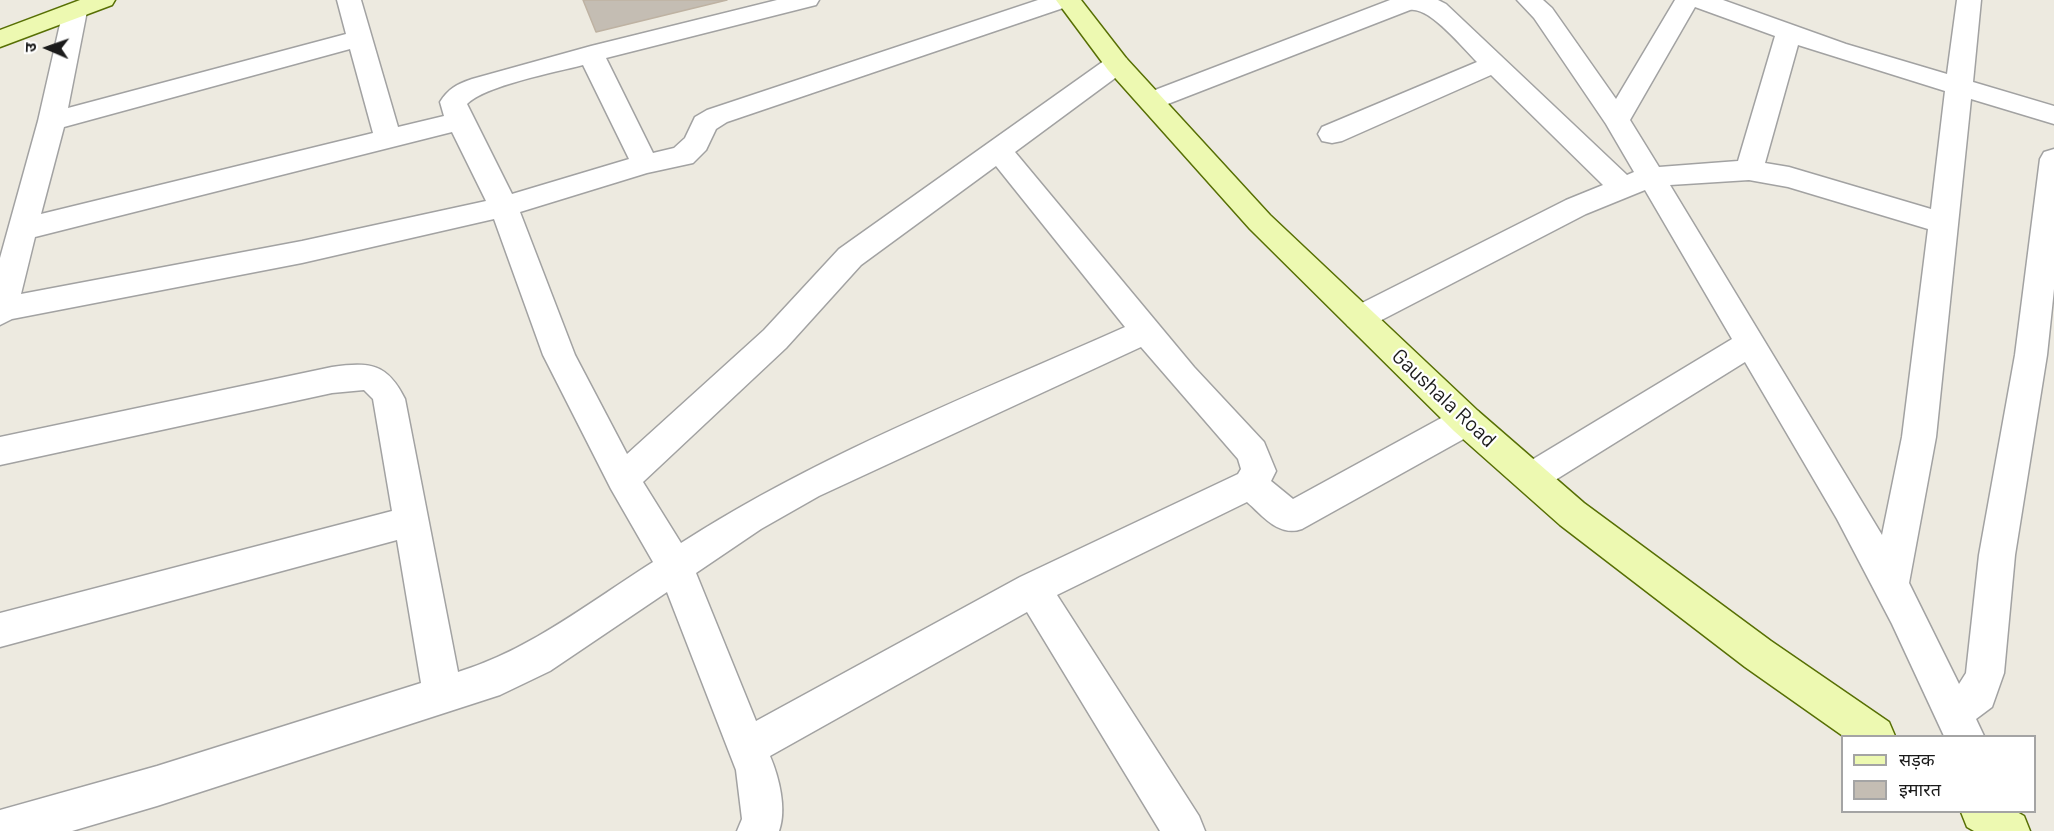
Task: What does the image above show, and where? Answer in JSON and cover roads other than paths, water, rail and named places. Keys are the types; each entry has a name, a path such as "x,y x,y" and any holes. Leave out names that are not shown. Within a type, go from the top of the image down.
{"street":[{"path":"0,39 103,0"},
{"path":"349,0 388,140"},
{"path":"758,831 763,819 756,770 676,568 623,479 560,355 504,207 460,121 453,102 464,91 591,54 807,0"},
{"path":"75,11 52,120 0,311 302,252 504,207 645,164 683,156 696,143 705,123 717,117 1063,0"},
{"name":"Gaushala Road","path":"1068,0 1117,64 1260,222 1466,421 1581,521 1758,654 1874,735"},
{"path":"1617,120 1687,0"},
{"path":"1700,0 1789,33 1957,88 2054,115"},
{"path":"1890,585 1919,438 1957,88 1969,0"},
{"path":"1150,101 1414,1 1429,4 1437,9 1494,64 1636,182 1751,343 1850,508 1958,725"},
{"path":"1534,2 1617,120 1636,182"},
{"path":"1749,170 1789,33"},
{"path":"52,120 359,39"},
{"path":"591,54 645,164"},
{"path":"623,479 775,339 850,256 1117,64"},
{"path":"1332,134 1494,64"},
{"path":"21,230 460,121"},
{"path":"748,747 1033,589 1250,484 1259,471 1252,452 1146,331 998,150"},
{"path":"1958,725 1978,694 1985,673 1997,555 2037,309 2054,159"},
{"path":"1359,318 1576,207 1636,182 1749,170 1789,177 1942,223"},
{"path":"0,831 157,786 500,677 537,658 749,518 807,486 1146,331"},
{"path":"1532,477 1751,343"},
{"path":"0,450 332,380 366,376 383,386 389,399 443,696"},
{"path":"1250,484 1290,518 1466,421"},
{"path":"0,630 411,521"},
{"path":"1033,589 1183,831"}]}
